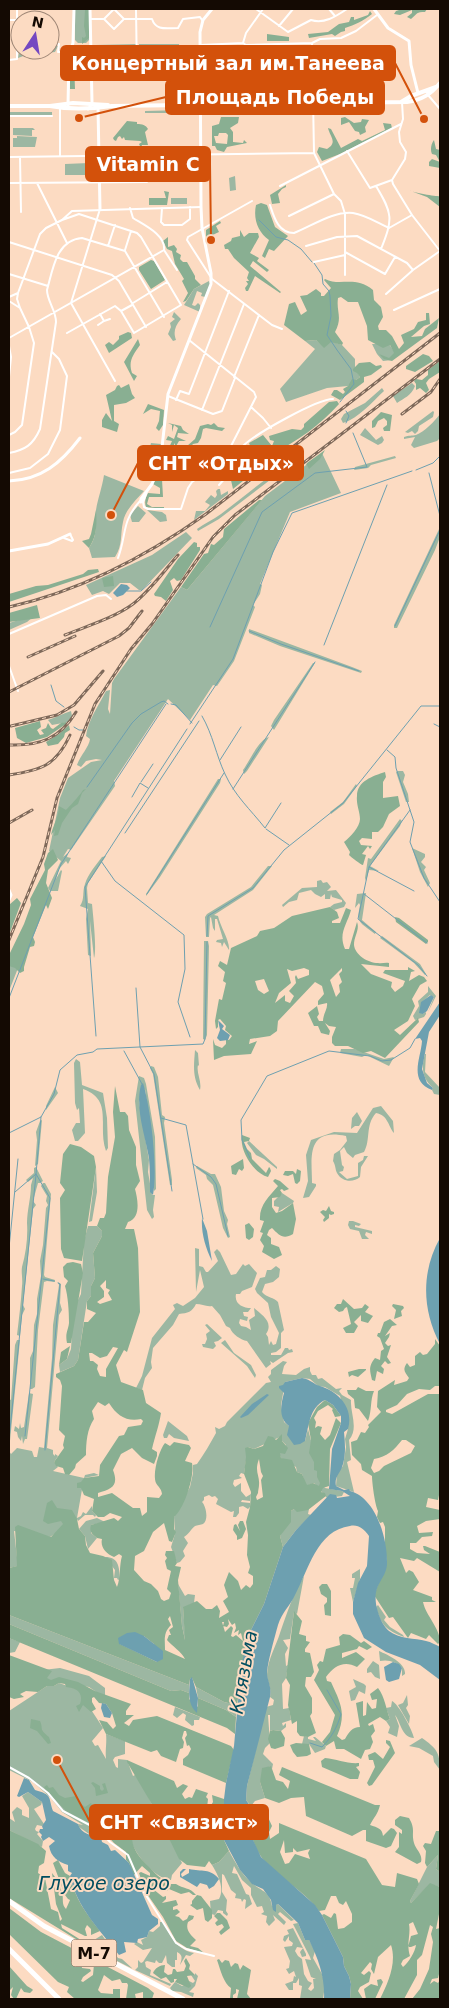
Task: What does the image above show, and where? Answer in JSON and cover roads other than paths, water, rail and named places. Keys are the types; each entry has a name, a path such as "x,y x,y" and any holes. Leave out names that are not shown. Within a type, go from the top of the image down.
{"highway":[{"name":"М-7","path":"9,1901 44,1926 183,1999"},
{"path":"9,1949 59,1999"},
{"path":"9,1954 55,1999"}],"main road":[{"path":"402,102 411,96 439,85"},
{"path":"50,106 68,109 88,109 98,106 402,102 414,101 428,96 439,85"},
{"path":"419,93 425,94 423,98"},
{"path":"411,96 410,100 414,101"},
{"path":"9,106 91,103 98,106"}],"street":[{"path":"68,109 69,52 73,43 74,9"},
{"path":"88,109 91,103 90,9"},
{"path":"104,19 114,9 124,19"},
{"path":"91,77 137,76 136,9"},
{"path":"118,558 130,512 141,502 161,462 168,396 212,284 202,228 200,47 203,20 212,9"},
{"path":"256,9 288,32 310,20 319,22 335,16 346,9"},
{"path":"243,43 246,33 264,9"},
{"path":"280,26 293,9"},
{"path":"329,9 335,16"},
{"path":"374,9 388,28 409,41 419,93"},
{"path":"71,48 200,47 243,43 246,45 312,43 320,39 340,38 356,31 377,15"},
{"path":"90,19 104,19 114,29 124,19 152,19 154,26 157,28 178,28 183,19 200,17 203,20"},
{"path":"312,43 314,153 334,194 341,201 345,214 345,275"},
{"path":"60,52 69,52"},
{"path":"428,96 440,109"},
{"path":"347,151 370,188 392,180 405,159 406,152 400,142 403,119 402,102"},
{"path":"98,106 100,209 71,303 116,381"},
{"path":"60,108 60,156"},
{"path":"9,116 52,116"},
{"path":"280,186 401,124"},
{"path":"9,157 314,153"},
{"path":"9,183 146,182 146,155"},
{"path":"20,157 21,212"},
{"path":"386,294 413,270 440,251 412,214 392,180"},
{"path":"37,182 67,243"},
{"path":"376,186 391,216 389,228 381,249"},
{"path":"289,216 334,194"},
{"path":"252,201 202,228 187,240 212,278 259,315 282,329"},
{"path":"270,205 278,224 289,233 294,233 334,216 353,213 389,228"},
{"path":"162,208 162,222 164,225 182,225 190,219 190,207"},
{"path":"62,220 76,210 201,207"},
{"path":"130,208 133,218 158,235 165,247 164,250 177,270"},
{"path":"9,435 22,425 34,343 17,299 41,232 62,220 79,214 115,225 141,237 181,305 164,317 134,333 121,311 115,306 66,333"},
{"path":"389,228 412,214"},
{"path":"108,246 115,225"},
{"path":"125,251 131,231"},
{"path":"306,246 345,236 357,236 407,263 413,270"},
{"path":"9,453 26,448 32,444 40,429 56,325 56,312 47,296 48,286 59,251 67,243 77,238 125,251 164,317"},
{"path":"9,242 108,273 116,278 146,327"},
{"path":"9,338 164,250"},
{"path":"314,262 345,254 385,274 395,257"},
{"path":"9,274 48,286"},
{"path":"121,311 167,282"},
{"path":"394,310 440,289"},
{"path":"176,400 180,391 189,394 229,291"},
{"path":"9,297 18,293"},
{"path":"9,301 20,308"},
{"path":"202,410 244,304"},
{"path":"100,314 104,322"},
{"path":"168,396 212,414 222,411 259,315"},
{"path":"98,325 110,319"},
{"path":"141,502 144,507 163,510 181,509 192,482 216,466 230,448 256,394 190,340"},
{"path":"9,346 11,357 9,377"},
{"path":"9,473 30,468 48,454 60,430 67,376 59,358 51,352"},
{"path":"219,485 226,477 225,468 238,451 252,439 327,399 333,399"},
{"path":"251,407 271,428"},
{"path":"9,481 27,479 51,468 65,457 80,438"},
{"path":"9,551 48,544 70,534 74,540 62,538"},
{"path":"9,634 97,596 106,595 111,599"},
{"path":"9,666 18,690"},
{"path":"9,890 11,895 9,900"},
{"path":"9,1767 29,1778 48,1793 63,1811 99,1830 110,1842 128,1855 144,1892 176,1942 186,1949 214,1956"}],"water":[{"path":"121,584 127,585 130,588 123,595 117,597 113,593"},
{"path":"431,995 434,997 427,1011 423,1014 419,1013 421,1002"},
{"path":"440,1002 440,1015 429,1032 422,1069 427,1083 433,1088 432,1090 420,1081 418,1075 418,1062 422,1041 420,1038 415,1039"},
{"path":"218,1020 224,1026 222,1029 230,1035 228,1040 220,1041 217,1038 220,1030"},
{"path":"143,1083 149,1108 153,1139 155,1170 153,1195 150,1192 149,1158 139,1103 139,1094"},
{"path":"202,1218 207,1231 212,1261 204,1240"},
{"path":"440,1238 440,1344 430,1318 426,1291 429,1264"},
{"name":"Клязьма","path":"302,1378 333,1392 343,1402 349,1414 348,1429 344,1432 345,1456 336,1480 336,1486 344,1490 349,1489 367,1502 373,1510 382,1531 385,1541 387,1568 377,1588 376,1595 381,1620 393,1634 428,1641 440,1647 440,1680 420,1665 386,1652 364,1638 353,1614 353,1602 358,1583 367,1566 369,1536 365,1531 356,1526 339,1529 329,1535 322,1543 282,1616 273,1643 267,1674 270,1697 247,1786 246,1800 253,1810 247,1811 249,1831 261,1857 315,1905 322,1915 343,1957 344,1966 351,1984 350,1999 324,1999 321,1969 309,1940 305,1940 298,1923 278,1904 276,1905 276,1912 273,1910 271,1900 263,1889 252,1884 240,1870 224,1840 224,1799 234,1746 241,1668 247,1638 264,1604 283,1547 296,1530 330,1494 336,1495 337,1498 350,1496 342,1491 329,1489 332,1449 341,1423 341,1416 333,1405 325,1400 316,1408 310,1418 305,1441 294,1445 287,1435 289,1426 283,1419 281,1411 284,1393 279,1386 285,1382"},
{"path":"267,1394 269,1395 248,1415 240,1417 252,1404"},
{"path":"135,1632 144,1636 163,1651 163,1659 157,1662 119,1644 118,1638 127,1633"},
{"path":"393,1662 399,1664 402,1668 399,1679 389,1682 386,1680 384,1667"},
{"path":"192,1677 198,1698 197,1713 189,1697 190,1679"},
{"path":"102,1703 106,1704 112,1713 110,1718 104,1717 101,1708"},
{"name":"Глухое озеро","path":"24,1778 29,1780 35,1790 47,1795 53,1811 78,1824 85,1832 101,1837 102,1842 108,1845 111,1851 115,1850 129,1863 152,1915 158,1919 158,1924 149,1931 147,1937 138,1939 137,1943 124,1942 126,1952 119,1955 84,1908 73,1888 70,1876 72,1873 68,1871 68,1865 61,1862 51,1853 49,1846 55,1841 49,1837 43,1841 42,1835 39,1832 40,1829 43,1829 42,1826 46,1820 42,1802 28,1792 19,1797 17,1796"},
{"path":"186,1869 181,1874 182,1877 189,1873 189,1869 212,1873 219,1879 209,1889 207,1885 200,1883 197,1887 180,1877 180,1872"}],"waterway":[{"path":"259,220 276,237 288,240 301,249 312,262"},
{"path":"314,263 322,275 323,284 329,291 330,296 331,316 327,335 351,369 354,384 340,402"},
{"path":"346,411 349,416 346,423"},
{"path":"210,627 262,512 315,473 367,467 353,433"},
{"path":"416,470 433,463 440,456"},
{"path":"190,724 233,659 273,552 292,513 412,471"},
{"path":"429,473 440,516"},
{"path":"324,645 387,485"},
{"path":"395,626 440,530"},
{"path":"127,591 141,591 151,582"},
{"path":"249,631 359,671"},
{"path":"233,789 315,662"},
{"path":"51,685 56,701 64,707"},
{"path":"87,787 132,723 141,714 161,702 164,701 168,704"},
{"path":"9,998 61,864 166,704"},
{"path":"171,704 176,705 192,723"},
{"path":"207,936 208,916 253,888 284,850 343,803 421,706 440,706"},
{"path":"202,716 229,782 238,796 265,828 281,803"},
{"path":"125,833 199,721"},
{"path":"434,724 440,727"},
{"path":"74,727 79,730 85,730"},
{"path":"220,760 241,727"},
{"path":"96,1036 85,887 187,729"},
{"path":"387,750 395,757 396,768 414,822 410,842 424,878 440,902"},
{"path":"141,782 153,764"},
{"path":"147,894 224,773"},
{"path":"132,797 140,783 148,788"},
{"path":"410,810 369,867 414,891"},
{"path":"266,829 289,845"},
{"path":"101,861 115,881 184,935 185,969 178,1002 190,1037"},
{"path":"369,867 358,919 418,965 427,976"},
{"path":"364,894 427,943"},
{"path":"9,1133 41,1117 54,1094 60,1070 77,1055 93,1052 97,1049 203,1044 205,1039 207,942"},
{"path":"136,988 140,1047 154,1074 172,1191"},
{"path":"250,1158 242,1140 241,1120 267,1076 329,1051 370,1056 382,1061 391,1060 410,1048 415,1039"},
{"path":"124,1051 142,1084"},
{"path":"15,1192 36,1174 41,1117"},
{"path":"161,1118 186,1125 203,1219"},
{"path":"9,1248 18,1159"},
{"path":"193,1164 211,1177 216,1184 228,1236"},
{"path":"25,1436 50,1198 36,1174"},
{"path":"9,1439 36,1175"},
{"path":"43,1279 54,1281"},
{"path":"45,1450 60,1284 58,1283"},
{"path":"310,1743 322,1747 333,1732 341,1714 327,1690"}],"railway":[{"path":"9,607 61,592 87,582 136,558 184,529 440,333"},
{"path":"9,940 43,857 57,798 95,704 131,649 152,624 213,537 235,515 440,359"},
{"path":"402,414 431,392 440,379"},
{"path":"65,635 109,618 126,609 151,587 178,555"},
{"path":"9,692 119,636 129,628 142,611"},
{"path":"28,657 75,636"},
{"path":"11,726 57,715 74,705 103,671"},
{"path":"9,745 30,744 48,739 63,729 76,712"},
{"path":"9,775 30,771 46,765 59,754 70,735"},
{"path":"9,823 32,810"}],"place":[{"name":"Площадь Победы","path":"79,118"},
{"name":"Концертный зал им.Танеева","path":"424,119"},
{"name":"Vitamin C","path":"211,240"},
{"name":"СНТ «Отдых»","path":"111,515"},
{"name":"СНТ «Связист»","path":"57,1760"}]}
